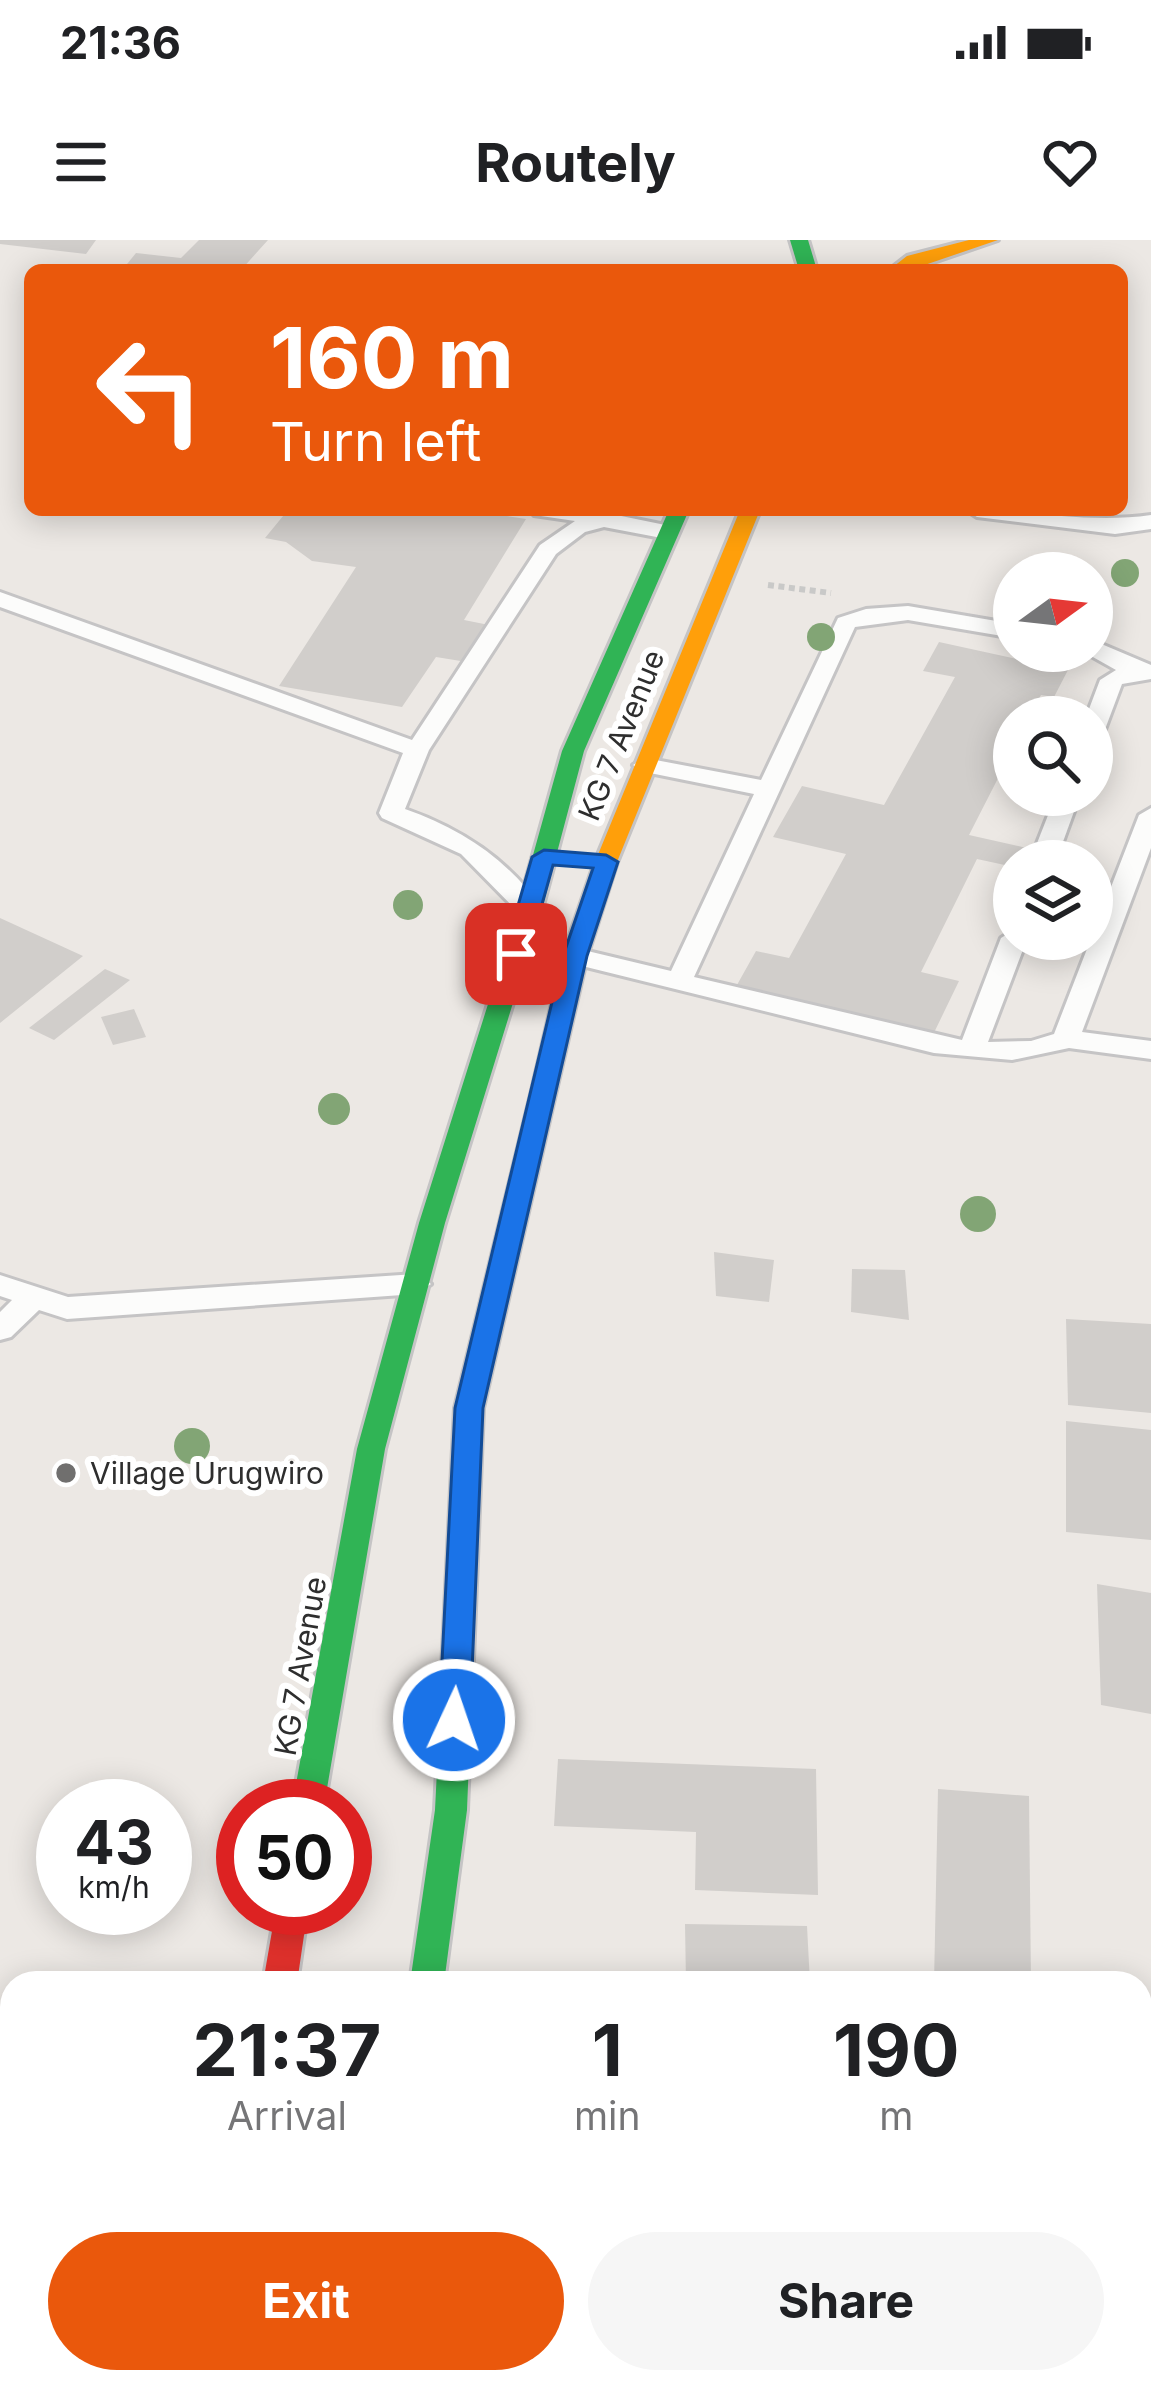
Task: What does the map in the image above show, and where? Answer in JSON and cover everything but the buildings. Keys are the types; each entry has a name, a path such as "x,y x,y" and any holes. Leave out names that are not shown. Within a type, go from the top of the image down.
{"main road":[{"path":"885,241 959,240"},
{"path":"907,264 989,240"},
{"name":"KG 7 Avenue","path":"313,1779 371,1449 530,909 575,860 645,765 748,516"},
{"name":"KG 7 Avenue","path":"429,1971 451,1810 469,1408 575,956 574,751 673,521"},
{"path":"282,1971 288,1935"}],"lane":[{"path":"586,516 673,521"},
{"path":"1026,516 1115,527 1151,522"},
{"path":"530,909 480,853 445,831 392,813 417,750 548,550 571,527 601,518"},
{"path":"0,599 417,750"},
{"path":"678,984 845,623 866,614 896,611 993,627"},
{"path":"1113,657 1143,671"},
{"path":"1106,696 1112,680 1143,671"},
{"path":"645,765 768,789"},
{"path":"1066,1039 1151,815"},
{"path":"575,956 916,1041 972,1049 1034,1050 1066,1039 1151,1050"},
{"path":"972,1049 1006,960"},
{"path":"0,1285 67,1308 100,1308 416,1284"},
{"path":"0,1329 32,1299"}],"traffic: fast":[{"path":"799,240 806,264"},
{"path":"313,1779 371,1449 432,1223 530,909 573,751 676,516"},
{"path":"429,1971 451,1810 469,1408 545,1086"}],"traffic: slow":[{"path":"907,264 989,240"},
{"path":"545,1086 575,956 606,862 748,516"}],"traffic: jam":[{"path":"282,1971 288,1935"}],"place":[{"name":"Village Urugwiro","path":"66,1473"}],"route":[{"path":"454,1720 469,1408 575,956 606,862 544,857 516,954"}]}
